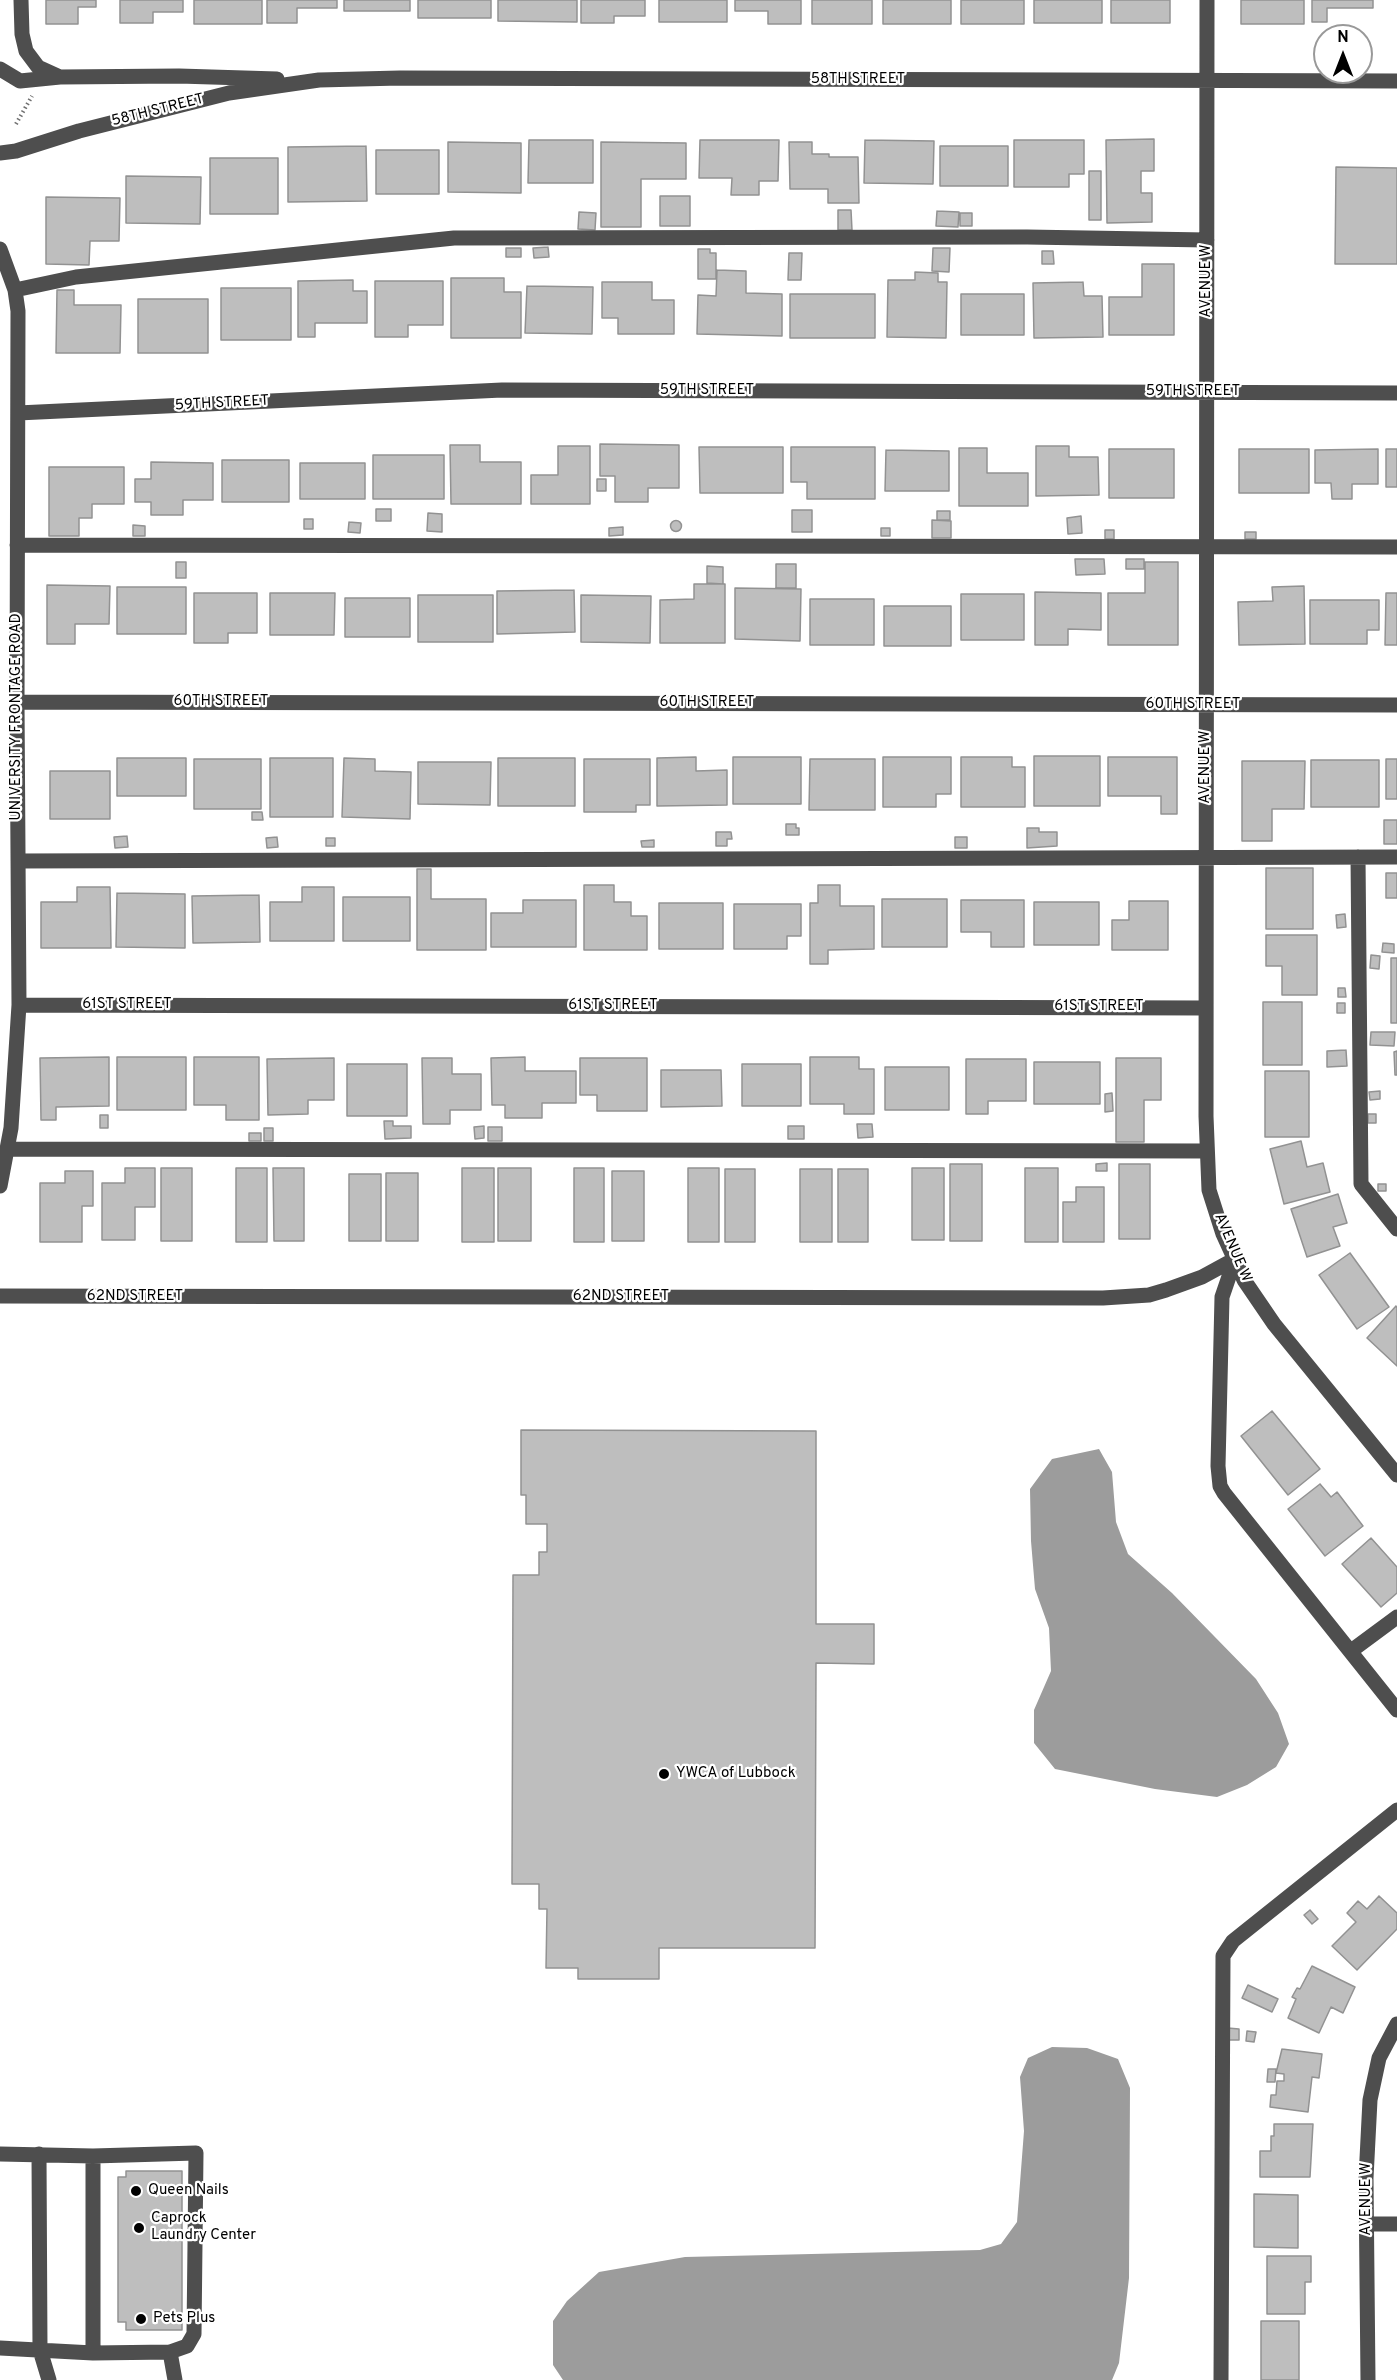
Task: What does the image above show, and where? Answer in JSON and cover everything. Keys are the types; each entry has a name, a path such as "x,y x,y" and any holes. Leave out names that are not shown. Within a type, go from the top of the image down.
{"street":[{"path":"21,0 22,34 26,51 38,67 60,77"},
{"name":"AVENUE W","path":"1207,0 1206,1008 1209,1190 1223,1234 1244,1280 1274,1324 1397,1475"},
{"name":"58TH STREET","path":"0,69 20,81 60,77 179,76 319,80 412,78 1397,81"},
{"name":"58TH STREET","path":"0,153 16,151 90,128 229,93 319,80"},
{"path":"15,290 76,277 454,238 1027,237 1207,240"},
{"name":"UNIVERSITY FRONTAGE ROAD","path":"0,249 15,290 18,311 19,1005 11,1128 0,1186"},
{"name":"59TH STREET","path":"18,413 502,390 1397,393"},
{"path":"17,545 1397,547"},
{"name":"60TH STREET","path":"17,702 1397,705"},
{"path":"1358,857 1361,1184 1397,1229"},
{"path":"18,861 1397,857"},
{"name":"61ST STREET","path":"19,1005 1206,1008"},
{"path":"7,1149 1207,1151"},
{"path":"1235,1259 1222,1297 1218,1466 1220,1486 1397,1710"},
{"name":"62ND STREET","path":"0,1296 1102,1298 1149,1295 1202,1276 1235,1259"},
{"path":"1352,1651 1397,1617"},
{"path":"1221,2380 1223,1956 1233,1941 1397,1810"},
{"name":"AVENUE W","path":"1368,2380 1366,2178 1370,2100 1379,2058 1397,2024"},
{"path":"0,2154 93,2156 196,2153 194,2334 187,2346 170,2352 93,2353 0,2348"},
{"path":"39,2154 40,2350 49,2380"},
{"path":"93,2156 93,2353"},
{"path":"1366,2224 1397,2224"},
{"path":"170,2352 175,2380"}],"path":[{"path":"16,124 36,90"}],"shaded area":[{"path":"1099,1449 1112,1472 1116,1522 1128,1554 1172,1593 1256,1679 1278,1713 1289,1744 1276,1767 1247,1785 1217,1797 1155,1789 1055,1769 1034,1743 1034,1710 1051,1671 1049,1628 1035,1589 1030,1489 1052,1459"},
{"path":"1052,2047 1087,2048 1118,2059 1130,2088 1129,2278 1119,2363 1112,2380 563,2380 553,2365 553,2321 567,2301 599,2272 685,2257 980,2250 1001,2244 1017,2222 1024,2131 1020,2077 1028,2058"}],"building":[{"path":"46,0 96,0 96,7 78,7 78,24 46,24"},
{"path":"120,0 183,0 183,12 153,12 153,23 120,23"},
{"path":"194,0 262,0 262,24 194,24"},
{"path":"267,0 337,0 337,8 297,8 297,23 267,23"},
{"path":"344,0 410,0 410,11 344,11"},
{"path":"418,0 491,0 491,18 418,18"},
{"path":"498,0 577,0 577,22 498,21"},
{"path":"581,0 645,0 645,16 614,16 614,23 581,23"},
{"path":"659,0 727,0 727,22 659,22"},
{"path":"735,0 801,0 801,24 768,24 768,11 735,11"},
{"path":"812,0 872,0 872,24 812,24"},
{"path":"883,0 951,0 951,24 883,24"},
{"path":"961,0 1024,0 1024,24 961,24"},
{"path":"1034,0 1102,0 1102,23 1034,23"},
{"path":"1111,0 1170,0 1170,23 1111,23"},
{"path":"1241,0 1304,0 1304,24 1241,24"},
{"path":"1312,0 1373,0 1373,8 1327,8 1327,22 1312,22"},
{"path":"1154,139 1154,171 1141,171 1141,193 1152,193 1152,222 1107,223 1106,140"},
{"path":"529,140 593,140 593,183 528,183"},
{"path":"700,140 779,140 778,181 759,181 759,195 731,195 732,178 699,178"},
{"path":"865,140 934,141 933,184 864,183"},
{"path":"1014,140 1084,140 1084,174 1069,174 1069,187 1014,187"},
{"path":"448,142 521,143 521,193 448,192"},
{"path":"601,142 686,143 686,179 641,179 641,227 601,227"},
{"path":"789,142 812,142 812,154 829,154 829,157 858,157 859,203 828,203 828,189 790,189"},
{"path":"366,146 367,201 288,202 288,147"},
{"path":"940,146 1008,146 1008,186 940,186"},
{"path":"376,150 439,150 439,194 376,194"},
{"path":"210,158 278,158 278,214 210,214"},
{"path":"1336,167 1397,168 1397,264 1335,264"},
{"path":"1089,171 1101,171 1101,220 1089,220"},
{"path":"126,176 201,177 200,224 126,223"},
{"path":"660,196 690,196 690,226 660,226"},
{"path":"46,197 120,198 119,241 90,241 89,265 46,264"},
{"path":"838,210 851,210 852,230 838,230"},
{"path":"937,211 959,212 958,227 936,226"},
{"path":"579,212 596,213 595,230 578,229"},
{"path":"960,213 972,213 972,226 960,226"},
{"path":"548,247 549,257 534,258 533,248"},
{"path":"506,248 521,248 521,257 506,257"},
{"path":"933,248 950,248 949,272 932,271"},
{"path":"698,249 710,249 710,253 716,253 716,279 698,279"},
{"path":"1042,251 1053,251 1054,264 1042,264"},
{"path":"789,253 802,253 801,280 788,280"},
{"path":"1142,264 1174,264 1174,335 1109,335 1109,297 1142,297"},
{"path":"717,270 746,271 746,293 782,294 782,336 697,334 698,295 716,296"},
{"path":"915,272 938,273 938,282 947,282 946,338 887,337 888,280 915,280"},
{"path":"451,278 504,278 504,292 521,292 521,338 451,338"},
{"path":"353,280 353,291 367,291 367,323 315,323 315,337 298,337 298,281"},
{"path":"375,281 443,281 443,325 408,325 408,337 375,337"},
{"path":"602,282 652,282 652,300 674,300 674,334 618,334 618,318 602,318"},
{"path":"1083,282 1084,296 1102,296 1103,337 1034,338 1033,283"},
{"path":"527,286 593,287 592,334 525,333"},
{"path":"221,288 291,288 291,340 221,340"},
{"path":"57,290 74,290 74,305 121,305 120,353 56,353"},
{"path":"790,294 875,294 875,338 790,338"},
{"path":"961,294 1024,294 1024,335 961,335"},
{"path":"138,299 208,299 208,353 138,353"},
{"path":"600,444 679,445 679,488 648,488 648,502 615,502 615,476 600,476"},
{"path":"450,445 480,445 480,462 521,462 521,504 451,504"},
{"path":"558,446 590,446 590,504 531,504 531,475 558,475"},
{"path":"1036,446 1069,446 1069,457 1098,457 1099,495 1036,496"},
{"path":"699,447 783,447 783,493 700,493"},
{"path":"791,447 875,447 875,499 807,499 807,482 791,482"},
{"path":"959,448 987,448 987,473 1028,473 1028,506 959,506"},
{"path":"1109,449 1174,449 1174,498 1109,498"},
{"path":"1239,449 1309,449 1309,493 1239,493"},
{"path":"1378,449 1378,484 1352,484 1352,499 1332,499 1331,483 1315,483 1315,450"},
{"path":"1386,449 1397,449 1397,487 1386,487"},
{"path":"886,450 949,451 949,491 885,491"},
{"path":"373,455 444,455 444,499 373,499"},
{"path":"222,460 289,460 289,502 222,502"},
{"path":"151,462 213,463 213,500 183,500 183,515 151,515 151,502 135,502 135,479 151,479"},
{"path":"300,463 365,463 365,499 300,499"},
{"path":"49,467 124,467 124,504 92,504 92,518 79,518 79,536 49,536"},
{"path":"597,479 606,479 606,491 597,491"},
{"path":"376,509 391,509 391,521 376,521"},
{"path":"792,510 812,510 812,532 792,532"},
{"path":"937,511 950,511 950,520 937,520"},
{"path":"428,513 442,514 442,532 427,531"},
{"path":"1081,516 1082,533 1068,534 1067,518"},
{"path":"304,519 313,519 313,529 304,529"},
{"path":"676,520 682,526 676,532 670,526"},
{"path":"932,520 951,521 951,538 932,538"},
{"path":"349,522 361,523 360,533 348,532"},
{"path":"133,525 145,526 145,536 133,536"},
{"path":"623,527 623,535 609,536 609,528"},
{"path":"881,528 890,528 890,536 881,536"},
{"path":"1105,530 1114,530 1114,539 1105,539"},
{"path":"1245,532 1256,532 1256,539 1245,539"},
{"path":"1075,559 1104,559 1105,574 1076,575"},
{"path":"1126,559 1144,559 1144,569 1126,569"},
{"path":"176,562 186,562 186,578 176,578"},
{"path":"1145,562 1178,562 1178,645 1108,645 1108,593 1145,593"},
{"path":"776,564 796,564 796,588 776,588"},
{"path":"707,566 723,567 723,584 707,583"},
{"path":"694,584 725,584 725,643 660,643 660,600 694,599"},
{"path":"47,585 110,586 109,624 75,624 75,644 47,644"},
{"path":"1304,586 1305,644 1239,645 1238,602 1273,601 1272,587"},
{"path":"117,587 186,587 186,634 117,634"},
{"path":"735,588 801,589 800,641 735,639"},
{"path":"574,590 575,632 497,634 497,591"},
{"path":"1035,592 1101,593 1101,630 1068,629 1068,645 1035,645"},
{"path":"194,593 257,593 257,633 228,633 228,643 194,643"},
{"path":"270,593 335,593 334,635 270,635"},
{"path":"1386,593 1397,593 1397,645 1385,645"},
{"path":"961,594 1024,594 1024,640 961,640"},
{"path":"418,595 493,595 493,642 418,642"},
{"path":"581,595 651,596 650,643 581,642"},
{"path":"345,598 410,598 410,637 345,637"},
{"path":"810,599 874,599 874,645 810,645"},
{"path":"1310,600 1379,600 1379,630 1367,630 1367,644 1310,644"},
{"path":"884,606 951,606 951,646 884,646"},
{"path":"1034,756 1100,756 1100,806 1034,806"},
{"path":"696,757 696,771 727,770 727,805 657,806 657,758"},
{"path":"733,757 801,757 801,804 733,804"},
{"path":"883,757 951,757 951,794 936,794 936,807 883,807"},
{"path":"961,757 1012,757 1012,767 1025,767 1025,807 961,807"},
{"path":"1108,757 1177,757 1177,814 1161,814 1161,796 1108,796"},
{"path":"117,758 186,758 186,796 117,796"},
{"path":"270,758 333,758 333,817 270,817"},
{"path":"344,758 375,759 375,771 411,772 410,819 342,817"},
{"path":"498,758 575,758 575,806 498,806"},
{"path":"194,759 261,759 261,809 194,809"},
{"path":"584,759 650,759 650,805 636,805 636,812 584,812"},
{"path":"810,759 875,759 875,810 809,810"},
{"path":"1386,759 1397,759 1397,799 1386,799"},
{"path":"1311,760 1379,760 1379,807 1311,807"},
{"path":"1242,761 1305,761 1304,809 1272,809 1272,841 1242,841"},
{"path":"418,762 491,762 490,805 418,804"},
{"path":"50,771 110,771 110,819 50,819"},
{"path":"252,812 262,812 263,820 252,820"},
{"path":"1384,820 1397,820 1397,844 1384,844"},
{"path":"786,824 796,824 796,828 799,828 799,835 786,835"},
{"path":"1027,828 1039,828 1039,832 1057,832 1057,846 1027,848"},
{"path":"716,832 731,832 732,839 727,839 727,846 716,846"},
{"path":"127,836 128,847 115,848 114,837"},
{"path":"277,837 278,847 267,848 266,838"},
{"path":"955,837 967,837 967,848 955,848"},
{"path":"326,838 335,838 335,846 326,846"},
{"path":"654,840 654,847 642,847 641,841"},
{"path":"1266,868 1313,868 1313,929 1266,929"},
{"path":"417,869 431,869 431,899 486,899 486,950 417,950"},
{"path":"1386,873 1397,873 1397,898 1386,898"},
{"path":"584,885 614,885 614,902 631,902 631,916 647,916 647,950 584,950"},
{"path":"818,885 840,885 840,906 874,906 874,949 828,950 828,964 810,964 810,903 818,903"},
{"path":"77,887 110,887 111,948 41,948 41,902 77,902"},
{"path":"302,887 334,887 334,941 270,941 270,902 302,902"},
{"path":"117,893 185,894 185,948 116,947"},
{"path":"259,895 260,942 193,943 192,896"},
{"path":"343,897 410,897 410,941 343,941"},
{"path":"882,899 947,899 947,947 882,947"},
{"path":"523,900 576,900 576,947 491,947 491,913 523,913"},
{"path":"961,900 1024,900 1024,947 991,947 991,932 961,932"},
{"path":"1129,901 1168,901 1168,950 1112,950 1112,920 1129,920"},
{"path":"1034,902 1099,902 1099,945 1034,945"},
{"path":"659,903 723,903 723,949 659,949"},
{"path":"734,904 801,904 801,936 787,936 787,949 734,949"},
{"path":"1345,914 1346,927 1337,928 1336,915"},
{"path":"1266,935 1317,935 1317,995 1282,995 1282,966 1266,966"},
{"path":"1383,943 1394,944 1394,953 1382,952"},
{"path":"1371,955 1380,956 1379,969 1370,968"},
{"path":"1391,958 1397,958 1397,1023 1391,1023"},
{"path":"1338,988 1345,988 1346,997 1338,997"},
{"path":"1263,1002 1302,1002 1302,1065 1263,1065"},
{"path":"1337,1003 1345,1003 1345,1013 1337,1013"},
{"path":"1371,1032 1395,1032 1394,1046 1370,1045"},
{"path":"1346,1050 1347,1066 1327,1067 1327,1051"},
{"path":"1397,1051 1397,1075 1395,1075 1394,1052"},
{"path":"109,1057 109,1106 56,1107 56,1120 41,1120 40,1058"},
{"path":"117,1057 186,1057 186,1110 117,1110"},
{"path":"194,1057 259,1057 259,1120 226,1120 226,1105 194,1105"},
{"path":"525,1057 525,1071 576,1071 576,1103 542,1103 542,1118 505,1118 505,1105 492,1105 491,1058"},
{"path":"810,1057 859,1057 859,1069 874,1069 874,1114 844,1114 844,1104 810,1104"},
{"path":"334,1058 334,1100 308,1100 308,1114 268,1115 267,1059"},
{"path":"422,1058 452,1058 452,1074 481,1074 481,1110 450,1110 450,1124 423,1124"},
{"path":"580,1058 647,1058 647,1111 597,1111 597,1095 580,1095"},
{"path":"1116,1058 1161,1058 1161,1100 1144,1100 1144,1142 1116,1142"},
{"path":"966,1059 1026,1059 1026,1101 988,1101 988,1114 966,1114"},
{"path":"1034,1062 1100,1062 1100,1104 1034,1104"},
{"path":"347,1064 407,1064 407,1116 347,1116"},
{"path":"742,1064 801,1064 801,1106 742,1106"},
{"path":"885,1067 949,1067 949,1110 885,1110"},
{"path":"661,1070 721,1070 722,1106 661,1107"},
{"path":"1265,1071 1309,1071 1309,1137 1265,1137"},
{"path":"1380,1091 1380,1099 1370,1100 1369,1092"},
{"path":"1112,1093 1113,1111 1105,1112 1105,1094"},
{"path":"1368,1114 1376,1114 1376,1123 1368,1123"},
{"path":"100,1115 108,1115 108,1128 100,1128"},
{"path":"384,1121 393,1121 393,1126 411,1126 411,1138 385,1139"},
{"path":"857,1124 872,1124 873,1137 858,1138"},
{"path":"484,1126 484,1138 475,1139 474,1127"},
{"path":"788,1126 804,1126 804,1139 788,1139"},
{"path":"488,1127 502,1127 502,1141 488,1141"},
{"path":"264,1128 273,1128 273,1141 264,1141"},
{"path":"249,1133 261,1133 261,1141 249,1141"},
{"path":"1301,1141 1307,1167 1323,1163 1330,1192 1284,1204 1270,1149"},
{"path":"1107,1163 1107,1171 1096,1171 1096,1164"},
{"path":"950,1164 982,1164 982,1241 950,1241"},
{"path":"1119,1164 1150,1164 1150,1239 1119,1239"},
{"path":"125,1168 155,1168 155,1207 135,1207 135,1240 102,1240 102,1183 125,1183"},
{"path":"161,1168 192,1168 192,1241 161,1241"},
{"path":"236,1168 267,1168 267,1242 236,1242"},
{"path":"273,1168 304,1168 304,1241 274,1241"},
{"path":"462,1168 494,1168 494,1242 462,1242"},
{"path":"498,1168 531,1168 531,1241 498,1241"},
{"path":"574,1168 604,1168 604,1242 574,1242"},
{"path":"688,1168 719,1168 719,1242 688,1242"},
{"path":"912,1168 944,1168 944,1240 912,1240"},
{"path":"1025,1168 1058,1168 1058,1242 1025,1242"},
{"path":"725,1169 755,1169 755,1242 725,1242"},
{"path":"800,1169 832,1169 832,1242 800,1242"},
{"path":"838,1169 868,1169 868,1242 838,1242"},
{"path":"65,1171 93,1171 93,1206 82,1206 82,1242 40,1242 40,1183 65,1183"},
{"path":"612,1171 644,1171 644,1241 612,1241"},
{"path":"386,1173 418,1173 418,1241 386,1241"},
{"path":"349,1174 381,1174 381,1241 349,1241"},
{"path":"1378,1184 1386,1184 1386,1191 1378,1191"},
{"path":"1076,1187 1104,1187 1104,1242 1063,1242 1063,1202 1076,1202"},
{"path":"1338,1194 1347,1223 1333,1227 1340,1246 1307,1257 1291,1209"},
{"path":"1350,1253 1389,1307 1357,1329 1319,1275"},
{"path":"1396,1306 1397,1308 1397,1366 1367,1338"},
{"path":"1272,1411 1320,1469 1288,1495 1241,1436"},
{"name":"YWCA of Lubbock","path":"521,1430 816,1431 816,1624 874,1624 874,1664 816,1663 815,1948 659,1948 659,1979 578,1979 578,1968 546,1968 547,1909 539,1909 539,1884 512,1884 513,1575 539,1575 539,1552 547,1552 547,1524 526,1524 526,1495 521,1495"},
{"path":"1320,1484 1331,1497 1337,1492 1363,1526 1325,1556 1288,1509"},
{"path":"1371,1538 1397,1567 1397,1593 1381,1607 1342,1564"},
{"path":"1379,1896 1397,1913 1397,1929 1357,1970 1332,1946 1356,1922 1347,1913 1358,1901 1367,1909"},
{"path":"1310,1910 1318,1919 1312,1924 1304,1915"},
{"path":"1312,1966 1355,1987 1343,2013 1331,2007 1319,2033 1288,2018 1296,1999 1292,1997 1297,1988 1300,1989"},
{"path":"1248,1985 1278,1999 1272,2012 1242,1998"},
{"path":"1228,2028 1239,2029 1239,2040 1228,2040"},
{"path":"1247,2031 1256,2032 1254,2042 1246,2041"},
{"path":"1282,2049 1322,2054 1319,2078 1312,2077 1308,2112 1270,2107 1271,2095 1276,2095 1277,2081 1284,2081 1284,2074 1276,2073"},
{"path":"1268,2069 1276,2069 1275,2082 1267,2082"},
{"path":"1274,2124 1313,2124 1310,2177 1260,2177 1260,2151 1271,2151"},
{"path":"126,2171 182,2171 182,2330 126,2330 126,2322 118,2322 118,2177 126,2177"},
{"path":"1254,2194 1298,2195 1298,2248 1254,2247"},
{"path":"1267,2256 1311,2256 1311,2282 1305,2282 1305,2314 1267,2314"},
{"path":"1261,2321 1299,2321 1299,2380 1261,2380"}],"place":[{"name":"YWCA of Lubbock","path":"664,1774"},
{"name":"Queen Nails","path":"136,2191"},
{"name":"Caprock Laundry Center","path":"139,2228"},
{"name":"Pets Plus","path":"141,2319"}]}
